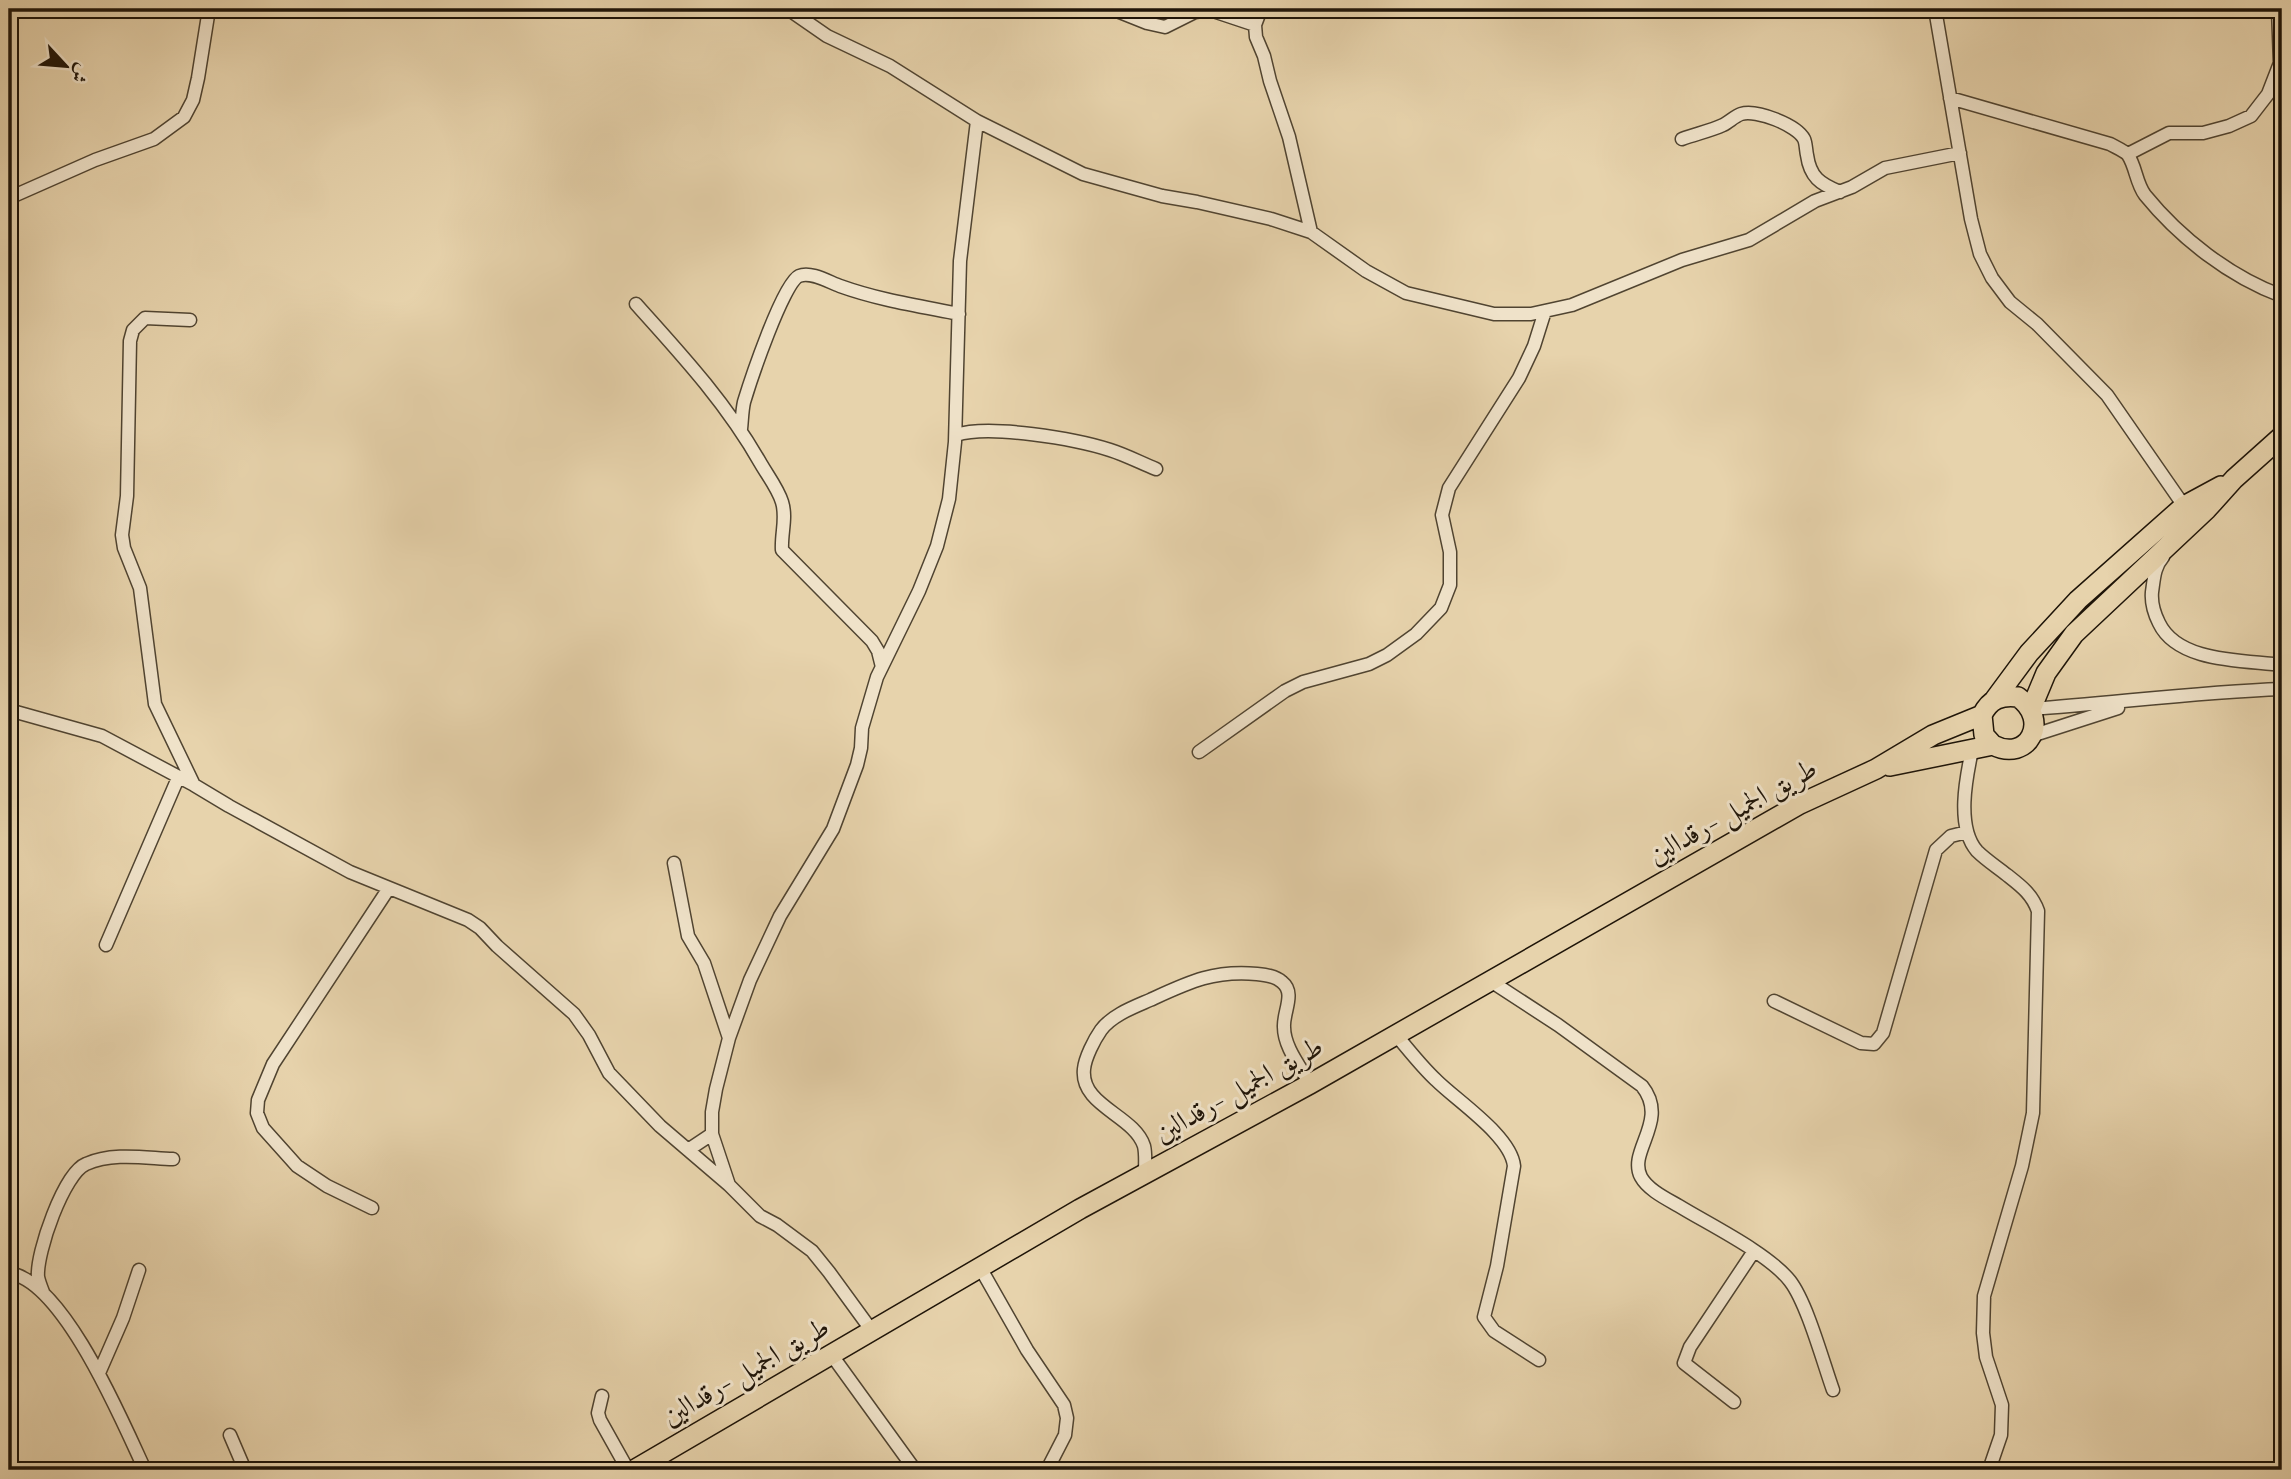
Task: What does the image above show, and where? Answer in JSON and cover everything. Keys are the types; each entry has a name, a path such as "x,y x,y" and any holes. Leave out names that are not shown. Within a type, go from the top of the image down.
{"main road":[{"path":"1876,769 1933,736 1982,715 2029,653 2078,600 2195,511 2282,436"},
{"path":"2031,709 2046,673 2074,635 2195,511"},
{"path":"1982,715 1984,735 1993,745 2014,749 2027,742 2035,723 2031,709 2018,697 2002,696 1995,699"},
{"path":"1876,769 1993,745"},
{"name":"طريق الجميل -رقدالين","path":"634,1470 1145,1173 1310,1084 1800,804 1876,769"}],"street":[{"path":"9,198 95,160 154,139 184,117 193,100 209,9"},
{"path":"788,9 827,36 890,66 977,121 1083,174 1150,193 1271,219 1311,232 1366,271 1406,293 1494,314 1531,314 1572,304 1682,260 1749,240 1815,201 1840,192 1885,168 1960,153"},
{"path":"1112,9 1165,27 1195,12 1210,10 1255,25"},
{"path":"1261,9 1255,25 1256,37 1289,137 1311,232"},
{"path":"1935,9 1971,219 1980,254 1992,278 2010,302 2037,324 2107,396 2195,511 2156,565 2151,600 2163,631 2184,649 2204,656 2282,665"},
{"path":"2128,154 2169,133 2203,133 2251,116 2268,94 2280,63 2278,9"},
{"path":"1950,99 2110,144 2128,154 2142,191 2157,209 2204,252 2238,274 2282,296"},
{"path":"1682,139 1723,125 1741,114 1755,112 1794,130 1804,138 1809,167 1814,176 1821,184 1840,192"},
{"path":"729,1185 712,1134 712,1112 729,1038 750,980 780,916 833,829 857,765 869,703 882,667 919,591 937,546 949,499 956,435 960,261 977,121"},
{"path":"9,185 22,191"},
{"path":"741,429 744,405 762,350 783,299 798,276 809,275 903,305 959,314"},
{"path":"636,304 690,363 741,429 781,499 785,525 781,538 782,550 872,641 882,667"},
{"path":"1199,752 1284,691 1303,682 1369,663 1387,655 1416,634 1441,608 1450,585 1450,552 1442,515 1446,496 1519,378 1534,346 1545,311"},
{"path":"190,320 145,318 133,330 130,341 127,496 122,535 124,548 141,588 155,704 194,785"},
{"path":"956,435 985,429 1045,437 1109,449 1156,469"},
{"path":"2031,709 2138,702 2221,691 2282,689"},
{"path":"2031,736 2138,702"},
{"path":"9,710 102,736 349,872 468,920 480,928 574,1014 589,1035 609,1073 660,1126 729,1185 760,1216 777,1225 811,1251 872,1331"},
{"path":"1972,750 1965,790 1967,832 1978,852 2022,887 2033,898 2038,911 2033,1113 2022,1166 1984,1296 1983,1333 1986,1357 2002,1405 2001,1435 1989,1470"},
{"path":"106,945 178,778"},
{"path":"1774,1001 1861,1043 1874,1044 1883,1032 1936,850 1951,836 1967,832"},
{"path":"674,863 688,936 704,963 729,1038"},
{"path":"372,1208 327,1186 297,1167 262,1128 257,1113 262,1086 273,1064 389,888"},
{"path":"1145,1173 1144,1146 1133,1129 1095,1098 1085,1083 1084,1068 1101,1029 1122,1013 1201,978 1232,971 1280,979 1287,987 1289,999 1283,1024 1285,1040 1310,1084"},
{"path":"1489,980 1558,1025 1642,1086 1653,1106 1638,1167 1641,1178 1663,1197 1754,1251 1789,1280 1799,1297 1833,1390"},
{"path":"1396,1035 1434,1078 1503,1141 1513,1157 1514,1166 1497,1266 1484,1317 1494,1331 1539,1360"},
{"path":"688,1150 712,1134"},
{"path":"43,1293 38,1277 43,1241 72,1176 83,1165 107,1157 173,1159"},
{"path":"1734,1402 1684,1363 1690,1348 1754,1251"},
{"path":"981,1269 1027,1350 1064,1405 1067,1418 1065,1435 1047,1470"},
{"path":"99,1373 123,1318 139,1270"},
{"path":"9,1273 26,1279 59,1311 99,1373 145,1470"},
{"path":"831,1354 915,1470"},
{"path":"602,1396 598,1413 600,1420 628,1470"},
{"path":"230,1435 245,1470"}]}
